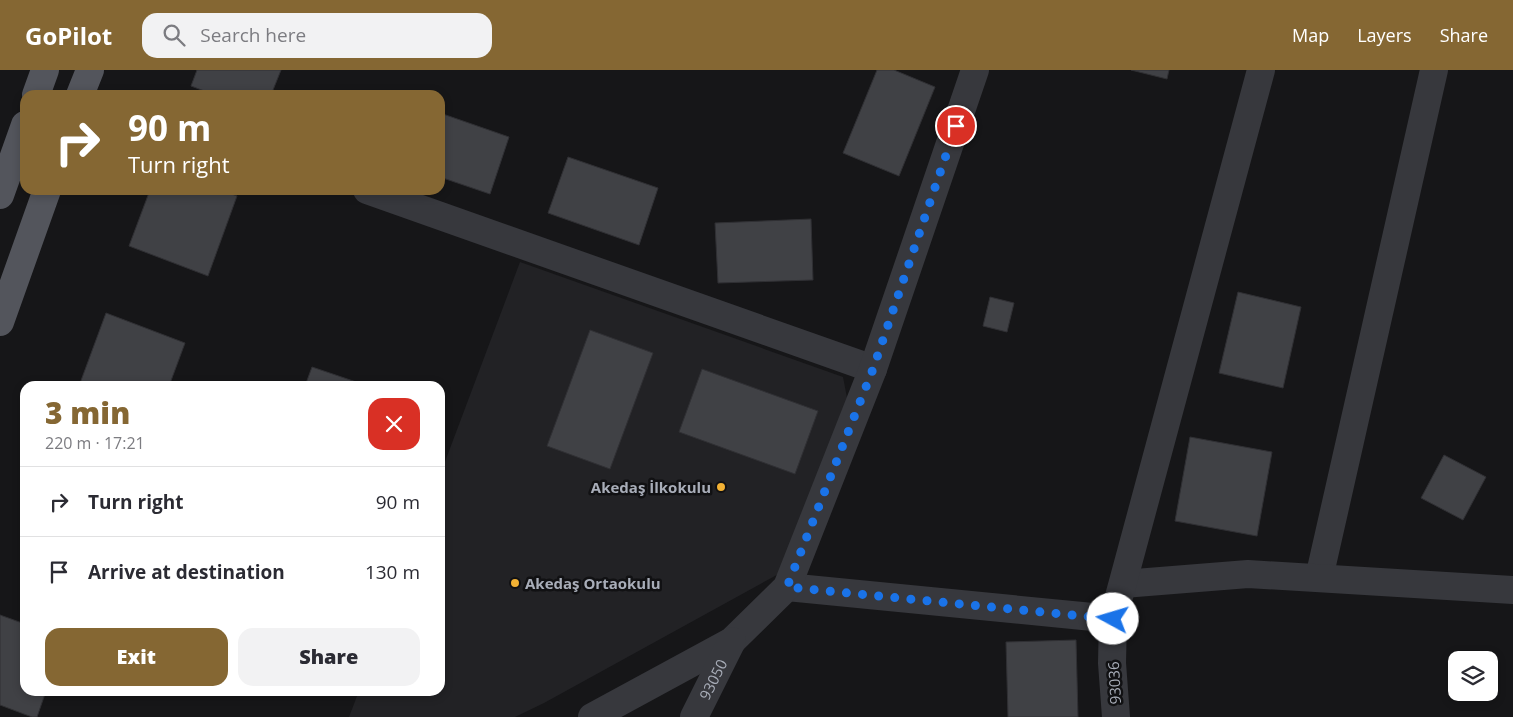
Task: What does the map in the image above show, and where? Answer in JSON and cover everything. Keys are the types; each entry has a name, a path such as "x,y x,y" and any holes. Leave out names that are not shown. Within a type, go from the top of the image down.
{"main road":[{"path":"38,90 45,70"},
{"path":"0,194 20,139"},
{"path":"0,322 46,195"}],"street":[{"path":"592,717 732,641 787,587 873,369 975,70"},
{"name":"93036","path":"1116,717 1112,664 1113,619 1261,70"},
{"path":"1319,578 1434,70"},
{"path":"381,195 873,369"},
{"path":"1123,584 1248,574 1513,590"},
{"path":"787,587 1113,619"},
{"name":"93050","path":"694,717 732,641"}],"shaded area":[{"path":"520,262 843,377 848,403 784,571 544,703 515,717 349,717 357,696 445,696 445,462"}],"building":[{"path":"197,70 281,70 273,90 202,90 191,86"},
{"path":"877,70 894,70 935,87 899,176 843,153"},
{"path":"1131,70 1169,70 1167,79"},
{"path":"445,115 509,137 490,194 445,179"},
{"path":"568,157 658,188 639,245 548,213"},
{"path":"148,195 237,196 208,276 129,246"},
{"path":"811,219 813,280 718,283 715,223"},
{"path":"1238,292 1301,307 1283,388 1219,373"},
{"path":"990,297 1014,303 1007,332 983,326"},
{"path":"106,313 185,343 171,381 81,381"},
{"path":"590,330 653,353 610,469 547,446"},
{"path":"312,367 353,381 307,381"},
{"path":"702,369 818,411 795,474 679,432"},
{"path":"1190,437 1272,452 1257,536 1175,521"},
{"path":"1444,455 1486,477 1463,520 1421,498"},
{"path":"0,615 20,622 20,696 44,696 37,717 32,717 0,705"},
{"path":"1076,640 1078,717 1008,717 1006,642"}],"place":[{"name":"Akedaş İlkokulu","path":"721,487"},
{"name":"Akedaş Ortaokulu","path":"515,583"}],"route":[{"path":"956,126 873,369 787,587 1113,619"}]}
